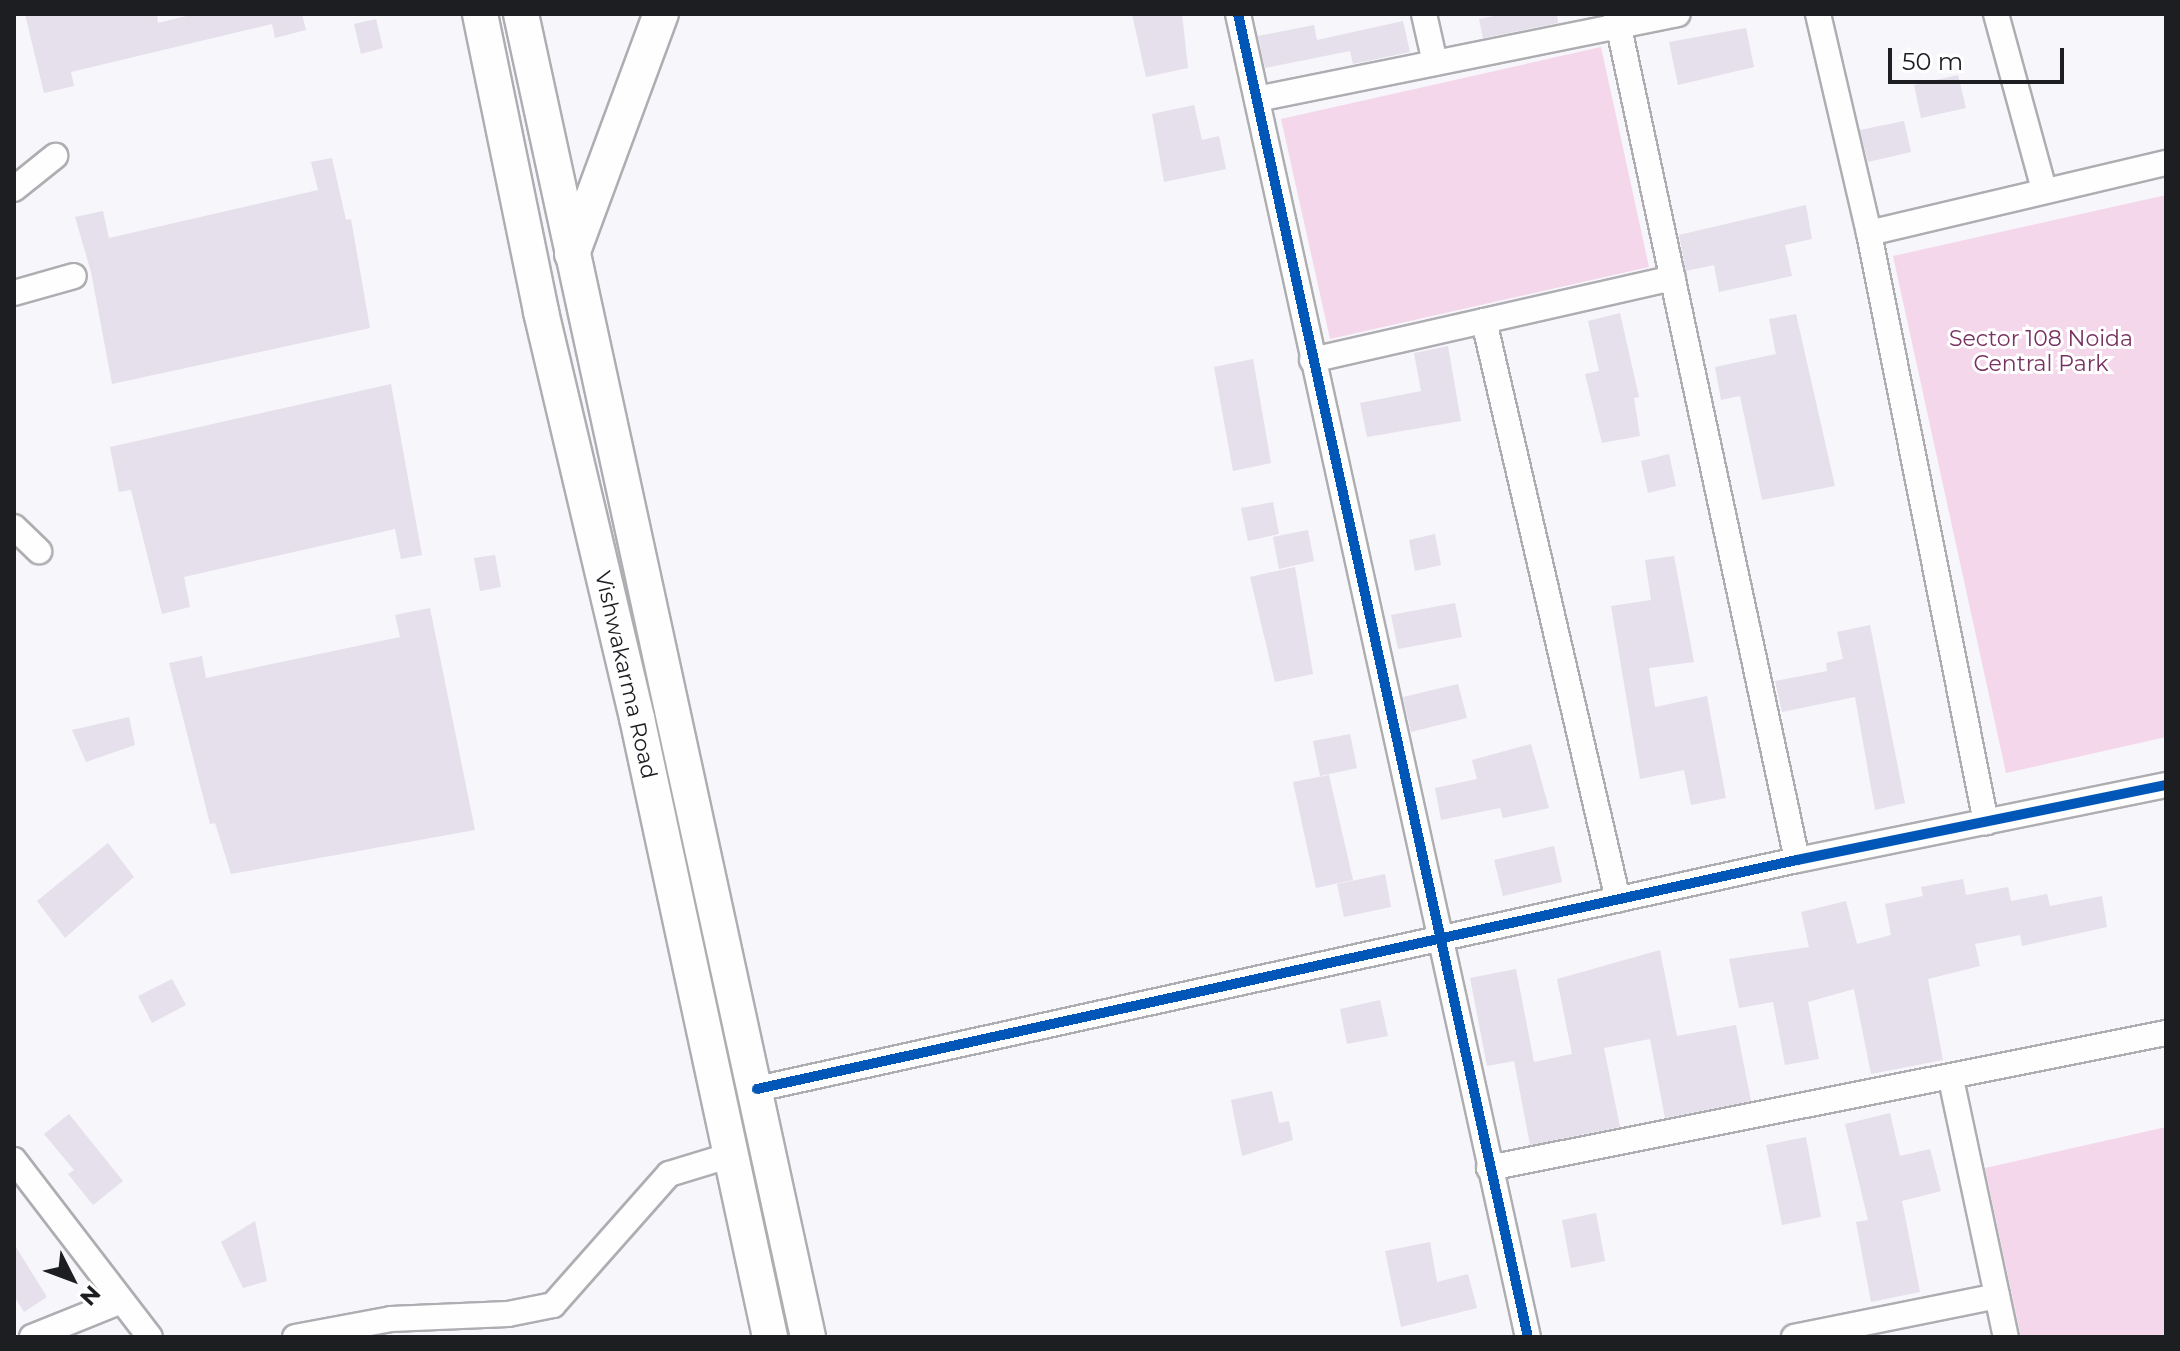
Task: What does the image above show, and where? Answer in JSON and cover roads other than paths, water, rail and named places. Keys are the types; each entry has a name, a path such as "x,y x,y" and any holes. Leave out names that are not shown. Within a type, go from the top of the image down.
{"main road":[{"name":"Vishwakarma Road","path":"480,14 541,312 675,894 770,1337"},
{"name":"Vishwakarma Road","path":"521,14 571,257 757,1089 808,1337"},
{"path":"571,257 661,14"},
{"path":"675,894 711,889"}],"street":[{"path":"1238,14 1528,1337"},
{"path":"1424,14 1435,63"},
{"path":"1257,99 1435,63 1618,20 1677,14"},
{"path":"1818,14 1869,233 1986,823"},
{"path":"1996,14 2044,190"},
{"path":"1618,20 1797,860"},
{"path":"14,189 55,156"},
{"path":"1869,233 2166,163"},
{"path":"14,293 74,276"},
{"path":"1312,360 1673,278"},
{"path":"1484,321 1618,900"},
{"path":"14,527 39,551"},
{"path":"757,1089 1797,860 2166,785"},
{"path":"1489,1168 1951,1079 2166,1033"},
{"path":"1951,1079 2006,1337"},
{"path":"295,1337 391,1319 508,1314 553,1305 669,1174 731,1155"},
{"path":"14,1160 119,1302 150,1337"},
{"path":"1794,1337 1997,1296"},
{"path":"32,1337 119,1302"}],"park label":[{"name":"Sector 108 Noida Central Park","path":"2041,350"}]}
